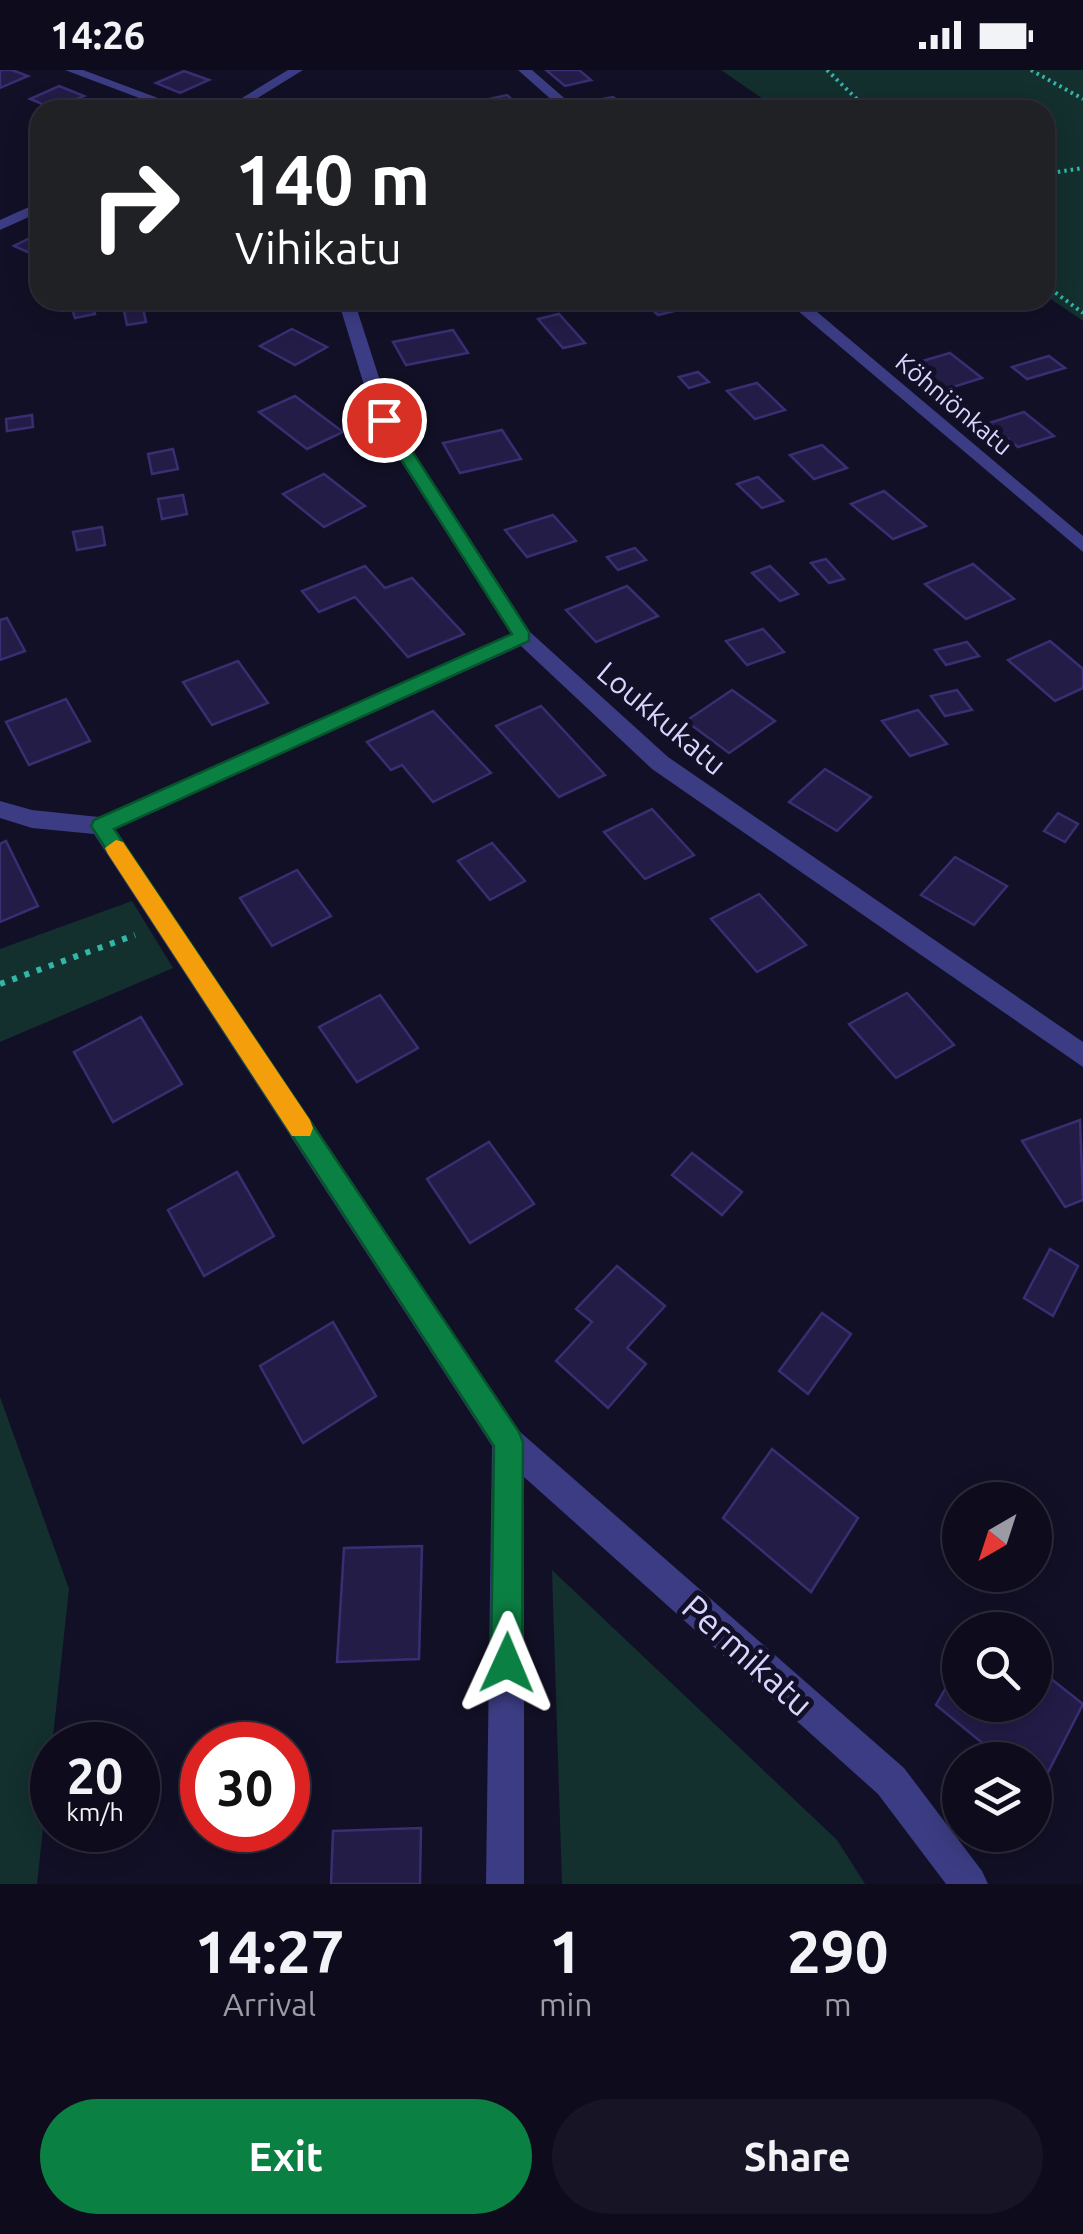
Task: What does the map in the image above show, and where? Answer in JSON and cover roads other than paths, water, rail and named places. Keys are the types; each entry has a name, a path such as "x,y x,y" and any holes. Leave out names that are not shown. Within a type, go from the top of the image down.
{"street":[{"path":"71,70 156,100"},
{"path":"247,100 297,70"},
{"path":"524,70 559,100"},
{"path":"0,226 30,211"},
{"name":"Loukkukatu","path":"349,310 384,420 523,637 660,763 1083,1056"},
{"name":"Köhniönkatu","path":"805,310 1083,546"},
{"path":"0,808 32,818 101,826 523,637"},
{"name":"Permikatu","path":"101,826 508,1442 891,1782 969,1884"},
{"path":"505,1884 508,1442"}]}
